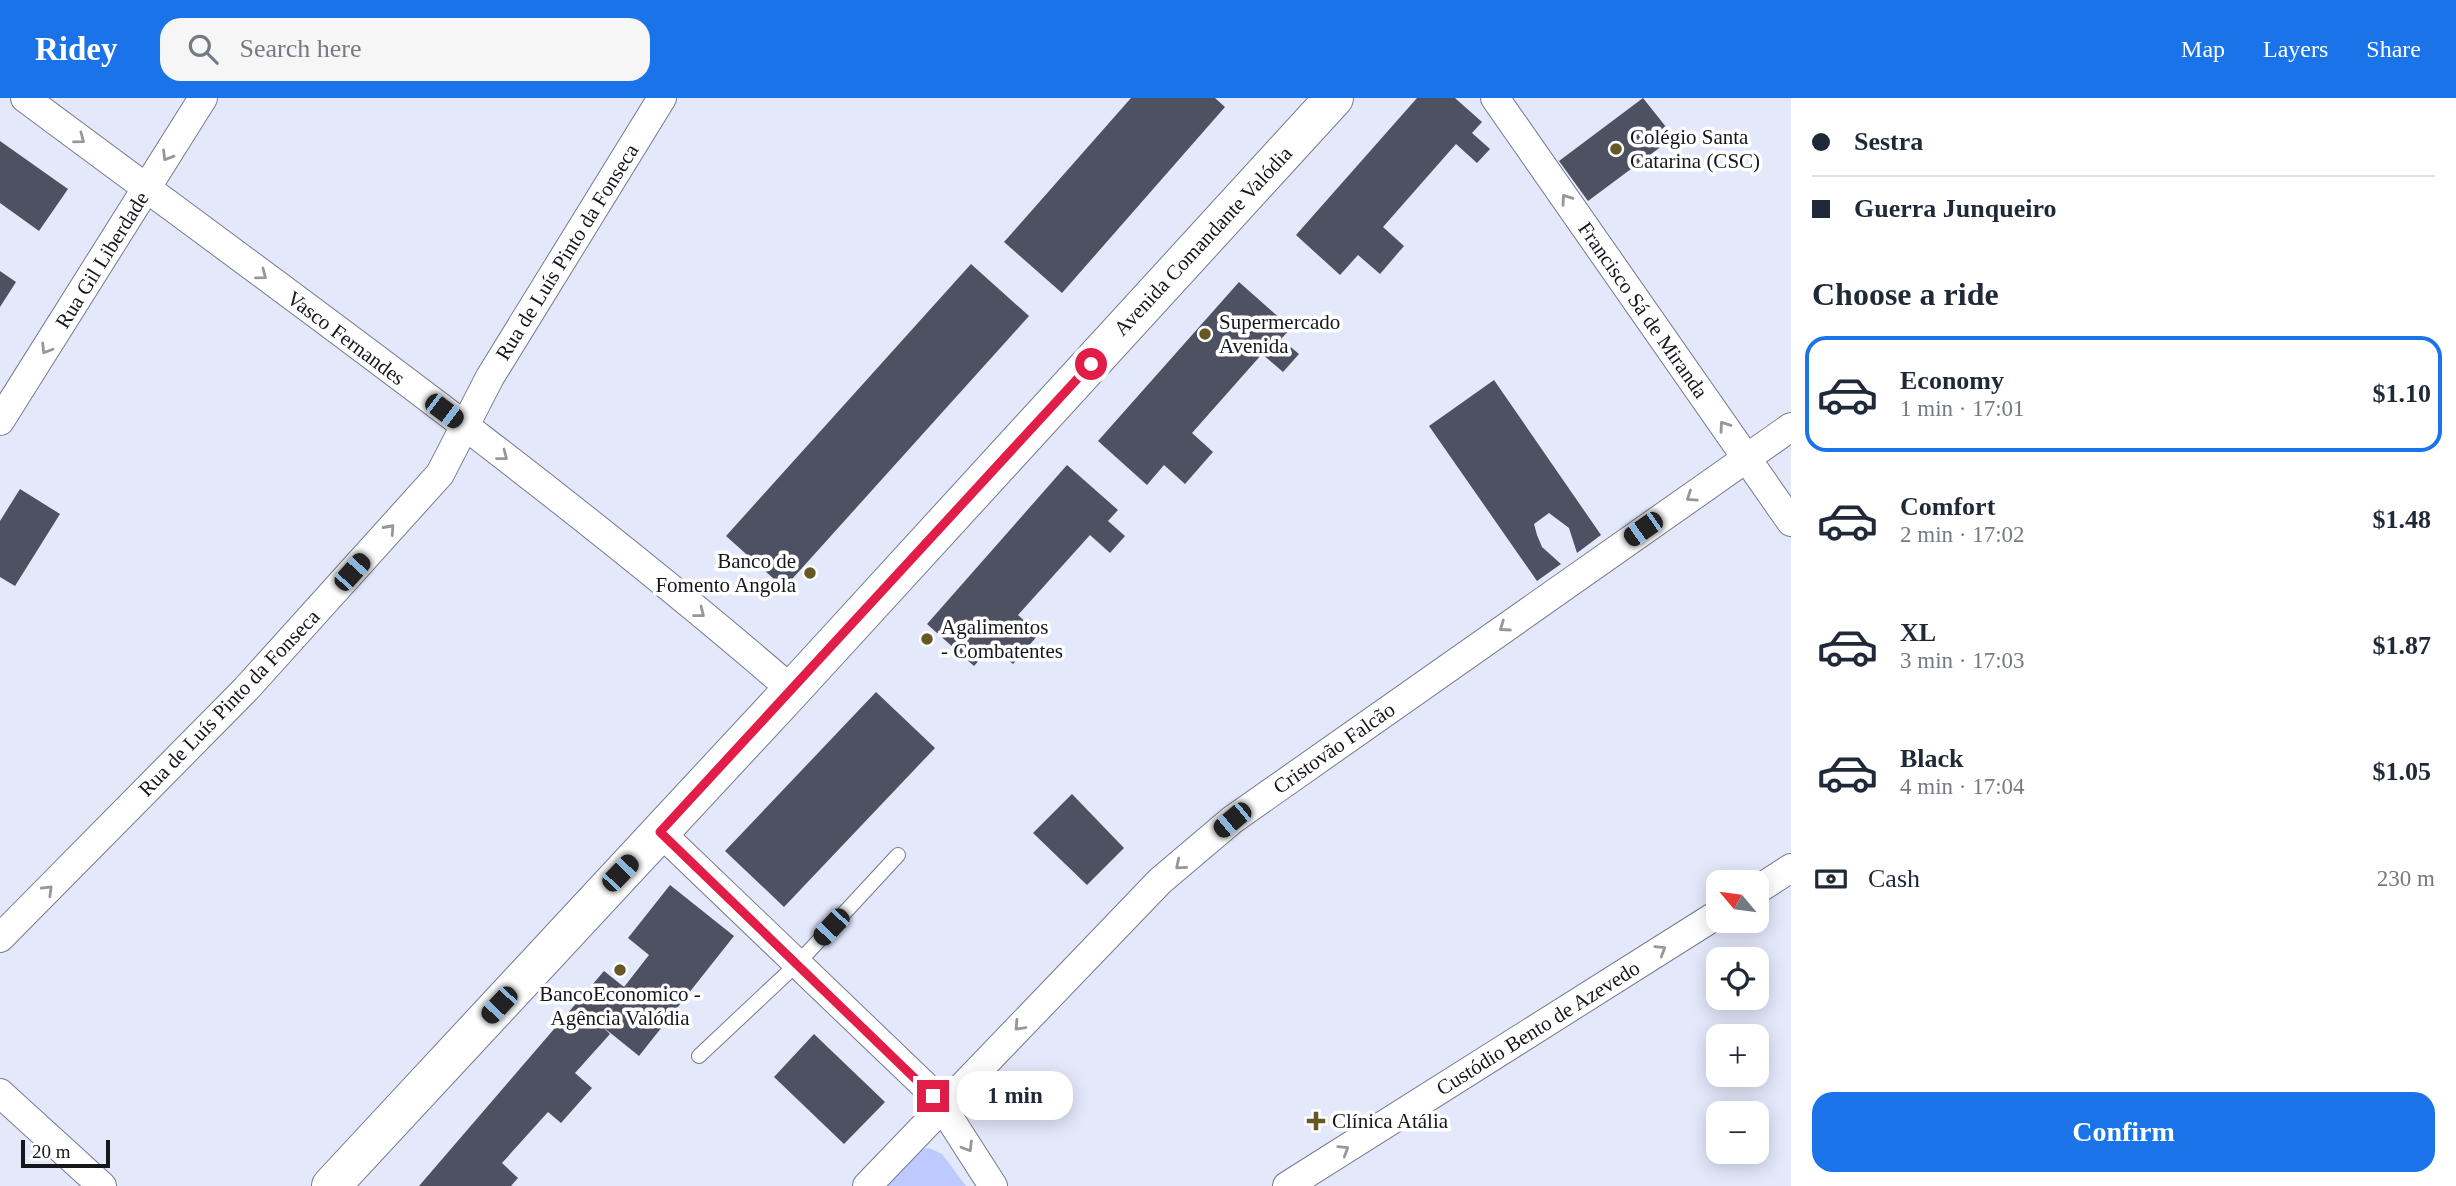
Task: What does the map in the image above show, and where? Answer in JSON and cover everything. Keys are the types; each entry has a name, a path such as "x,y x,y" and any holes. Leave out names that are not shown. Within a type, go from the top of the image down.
{"street":[{"name":"Vasco Fernandes","path":"25,98 465,427 727,634 792,690"},
{"name":"Rua Gil Liberdade","path":"0,421 202,98"},
{"name":"Rua de Luís Pinto da Fonseca","path":"0,938 246,690 440,474 490,377 662,98"},
{"name":"Avenida Comandante Valódia","path":"331,1186 792,690 1334,98"},
{"name":"Francisco Sá de Miranda","path":"1495,98 1791,522"},
{"name":"Cristovão Falcão","path":"867,1186 1160,881 1232,820 1791,427"},
{"path":"660,832 914,1074 943,1108 993,1186"},
{"path":"1769,882 1791,868"},
{"name":"Custódio Bento de Azevedo","path":"1287,1186 1706,922"},
{"path":"0,1093 102,1186"}],"lane":[{"path":"699,1056 798,963 898,855"}],"shaded area":[{"path":"929,1148 942,1154 966,1186 884,1186 914,1151"}],"building":[{"path":"1131,98 1215,98 1225,107 1062,293 1004,242"},
{"path":"1417,98 1455,98 1482,122 1472,133 1490,149 1477,163 1456,144 1383,227 1404,246 1380,274 1358,255 1340,275 1296,235"},
{"name":"Colégio Santa Catarina (CSC)","path":"1643,98 1674,137 1588,201 1559,161"},
{"path":"0,141 68,189 39,231 0,203"},
{"path":"971,264 1029,316 784,588 726,536"},
{"path":"0,271 16,282 0,307"},
{"path":"1239,282 1291,328 1281,339 1299,354 1283,372 1262,354 1192,433 1213,452 1185,484 1164,465 1147,485 1098,441"},
{"path":"1494,380 1601,535 1577,553 1569,528 1549,513 1534,524 1542,547 1561,564 1537,581 1429,426"},
{"path":"1067,465 1118,510 1108,521 1125,536 1110,553 1090,535 1018,615 1039,634 1013,664 992,646 974,666 927,624"},
{"path":"20,489 60,514 15,586 0,577 0,521"},
{"path":"876,692 935,748 784,907 725,851"},
{"path":"1072,794 1124,848 1087,885 1033,833"},
{"path":"670,885 734,936 639,1056 603,1027 610,1034 575,1073 592,1088 561,1123 548,1112 502,1163 518,1178 511,1186 419,1186 604,971 624,987 649,955 628,938"},
{"path":"814,1034 885,1102 844,1144 774,1077"}],"place":[{"name":"Colégio Santa Catarina (CSC)","path":"1616,149"},
{"name":"Supermercado Avenida","path":"1205,334"},
{"name":"Banco de Fomento Angola","path":"810,573"},
{"name":"Agalimentos - Combatentes","path":"927,639"},
{"name":"BancoEconomico - Agência Valódia","path":"620,970"},
{"name":"Clínica Atália","path":"1316,1121"}],"route":[{"path":"933,1096 905,1066 660,832 1091,364"}]}
